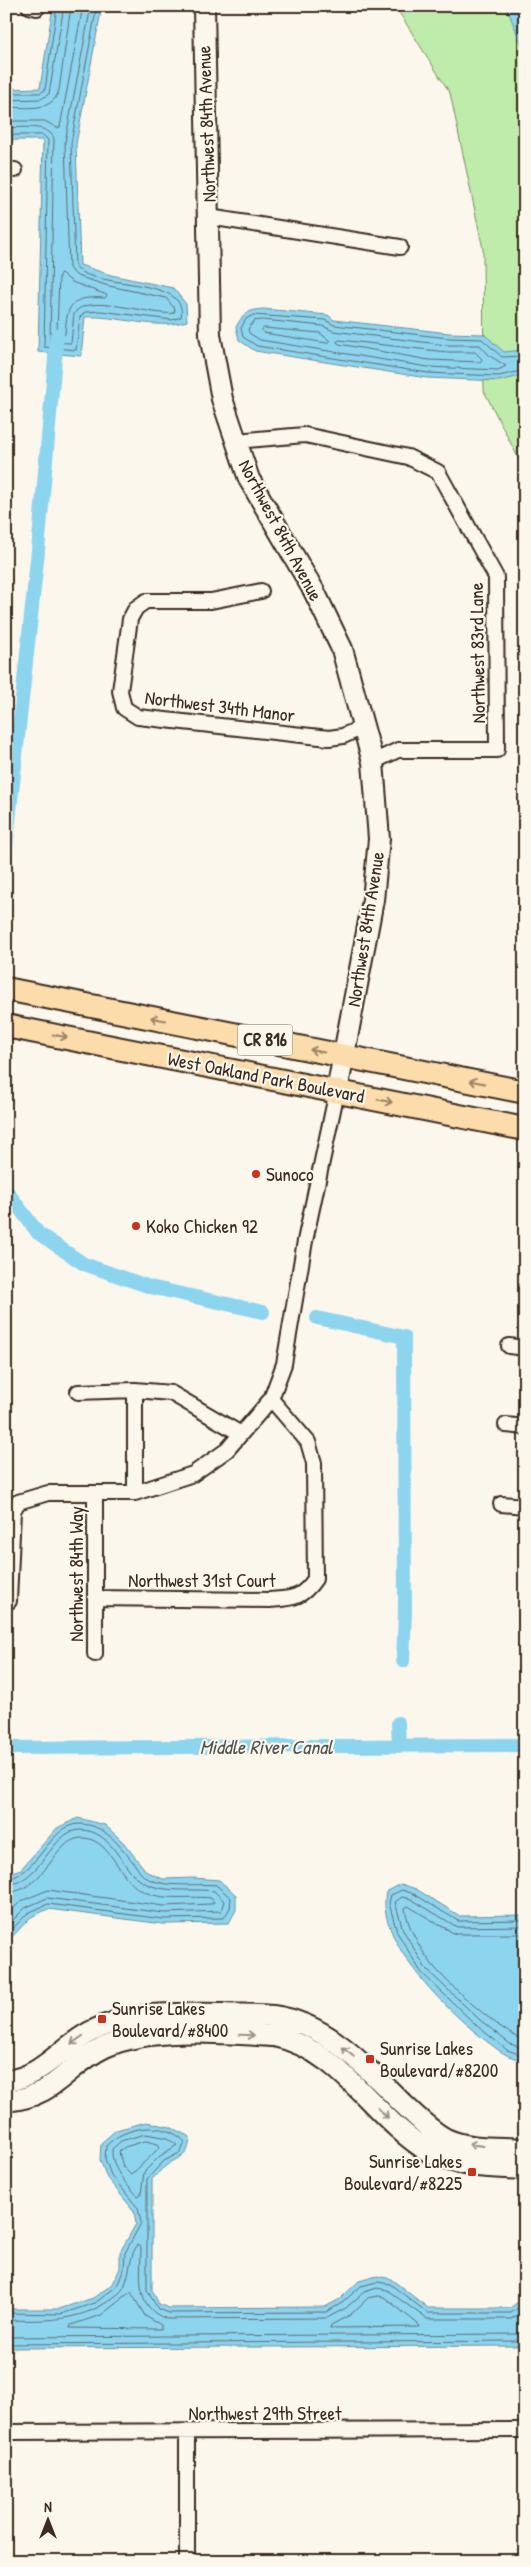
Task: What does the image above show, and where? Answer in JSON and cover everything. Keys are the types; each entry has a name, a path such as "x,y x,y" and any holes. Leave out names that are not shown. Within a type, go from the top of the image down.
{"main road":[{"name":"West Oakland Park Boulevard","path":"6,989 525,1092"},
{"name":"West Oakland Park Boulevard","path":"6,1026 525,1129"}],"street":[{"name":"Northwest 84th Avenue","path":"204,6 210,335 222,399 249,479 314,591 342,649 373,762 379,840 373,900 345,1056 305,1241 284,1364 271,1399"},
{"path":"209,217 400,247"},
{"name":"Northwest 83rd Lane","path":"235,441 305,435 408,457 438,472 496,577 497,750 398,750 373,762"},
{"name":"Northwest 34th Manor","path":"261,591 211,601 146,601 136,608 130,619 120,691 124,708 138,717 330,738 343,736 363,727"},
{"path":"509,1346 525,1348"},
{"path":"78,1392 135,1390 171,1393 241,1434"},
{"path":"135,1390 135,1493"},
{"name":"Northwest 84th Way","path":"8,1601 13,1511 18,1502 48,1494 135,1493 193,1474 227,1450 271,1399"},
{"name":"Northwest 31st Court","path":"95,1598 270,1600 297,1597 308,1590 315,1579 314,1463 308,1442 271,1399"},
{"path":"506,1425 525,1427"},
{"name":"Northwest 84th Way","path":"95,1494 95,1654"},
{"path":"501,1504 525,1506"},
{"path":"6,2081 33,2074 89,2032 126,2018 184,2014 271,2016 304,2024 332,2039 378,2079 420,2120 447,2139 479,2146 525,2149"},
{"path":"6,2101 38,2094 54,2086 103,2048 145,2035 274,2036 289,2040 324,2057 407,2135 428,2151 467,2165 525,2169"},
{"name":"Northwest 29th Street","path":"6,2432 525,2430"},
{"path":"187,2432 187,2561"}],"green space":[{"path":"395,6 525,6 525,471 484,391 483,249 450,93"}],"water":[{"path":"53,6 102,6 76,144 80,265 111,275 173,288 186,304 187,321 175,324 150,324 111,318 85,317 81,356 38,352 43,140 6,140 6,89 40,88"},
{"path":"506,6 525,6 525,53"},
{"path":"263,309 328,315 334,320 449,333 484,334 504,352 525,350 525,375 499,381 427,378 255,351 239,340 236,327 241,319 253,310"},
{"path":"78,1818 105,1825 123,1842 147,1872 163,1879 194,1878 219,1880 236,1895 236,1910 229,1923 163,1924 48,1909 31,1917 6,1943 6,1874 21,1869 57,1828"},
{"path":"401,1884 416,1889 460,1916 525,1915 525,2061 503,2053 466,2024 425,1983 407,1960 393,1936 386,1913 386,1892"},
{"path":"146,2122 170,2127 190,2137 186,2152 152,2179 152,2290 159,2304 169,2308 325,2307 340,2299 359,2281 377,2276 391,2279 428,2308 510,2308 525,2297 525,2346 6,2348 6,2309 59,2309 93,2298 113,2284 120,2268 120,2252 136,2224 134,2211 107,2178 100,2160 101,2143 116,2130"}],"waterway":[{"path":"6,848 38,551 57,335"},
{"path":"6,1190 38,1233 84,1264 150,1287 263,1312"},
{"path":"317,1318 404,1337 405,1612 403,1661"},
{"path":"398,1723 399,1746"},
{"name":"Middle River Canal","path":"6,1748 525,1745"}],"place":[{"name":"Sunoco","path":"256,1174"},
{"name":"Koko Chicken 92","path":"136,1226"},
{"name":"Sunrise Lakes Boulevard/#8400","path":"102,2019"},
{"name":"Sunrise Lakes Boulevard/#8200","path":"370,2059"},
{"name":"Sunrise Lakes Boulevard/#8225","path":"472,2172"}]}
